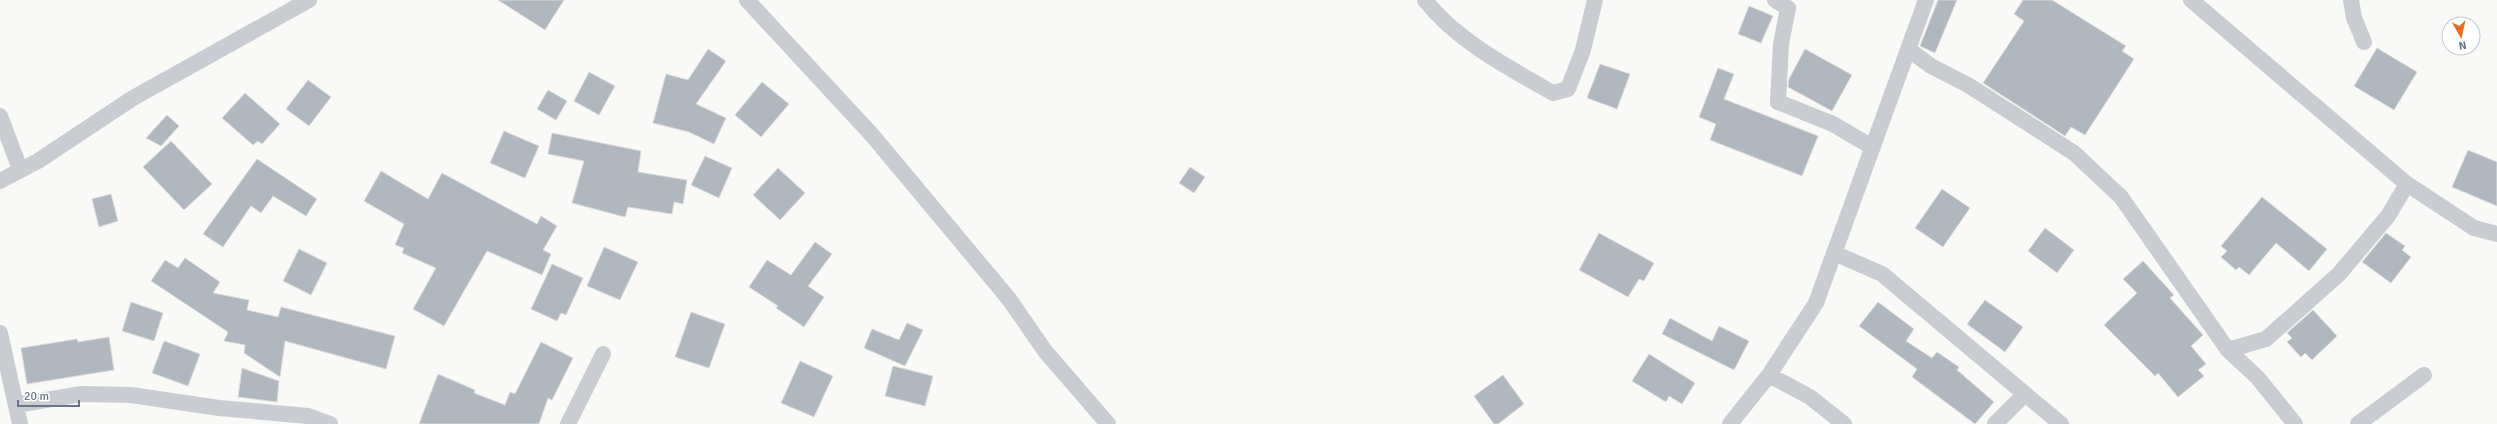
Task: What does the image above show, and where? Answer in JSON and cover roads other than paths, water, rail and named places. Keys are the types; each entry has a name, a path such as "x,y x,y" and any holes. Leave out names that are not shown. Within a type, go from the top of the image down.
{"street":[{"path":"0,181 20,169 38,161 133,98 309,0"},
{"path":"747,0 872,135 1009,299 1045,351 1108,424"},
{"path":"1424,0 1437,16 1500,63 1553,93 1568,89 1583,50 1595,0"},
{"path":"1775,0 1788,8 1781,44 1778,102 1833,124 1872,147"},
{"path":"1730,424 1769,375 1816,303 1926,0"},
{"path":"2191,0 2407,184 2474,228 2497,234"},
{"path":"2351,0 2354,18 2364,42"},
{"path":"1908,50 1931,66 1968,85 2074,153 2111,187 2121,197 2228,350 2258,378 2295,424"},
{"path":"0,116 20,169"},
{"path":"2228,350 2266,339 2339,274 2388,216 2407,184"},
{"path":"1834,253 1882,274 2061,424"},
{"path":"0,333 20,424"},
{"path":"568,424 603,354"},
{"path":"1769,375 1810,397 1844,424"},
{"path":"2358,424 2424,375"},
{"path":"16,404 82,394 131,395 219,408 308,416 330,424"},
{"path":"1995,424 2025,394"}]}
